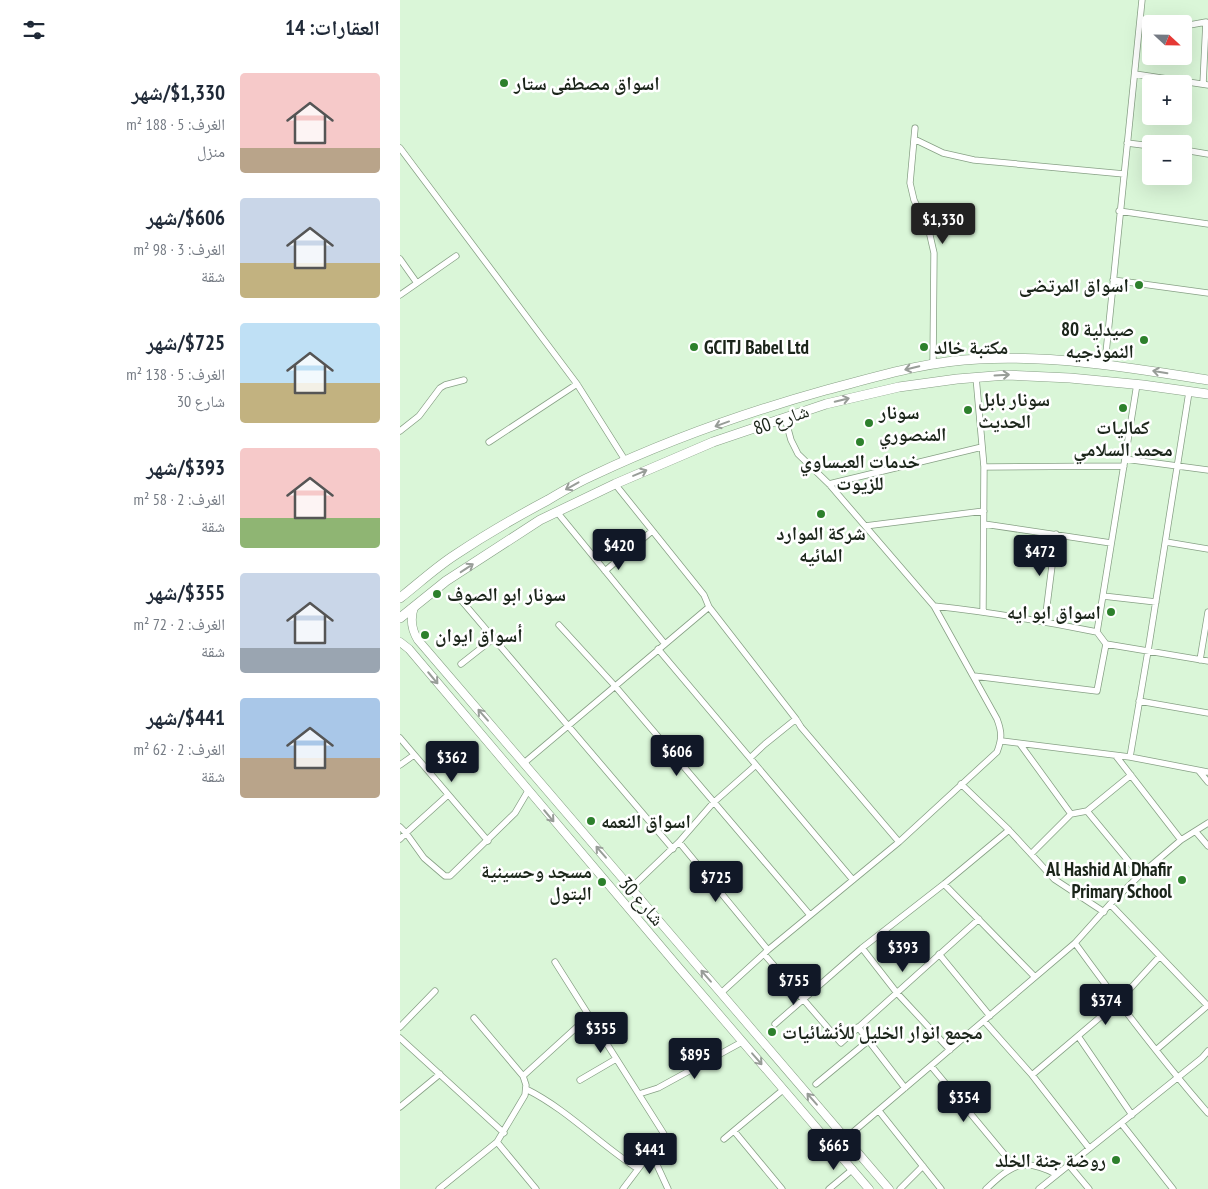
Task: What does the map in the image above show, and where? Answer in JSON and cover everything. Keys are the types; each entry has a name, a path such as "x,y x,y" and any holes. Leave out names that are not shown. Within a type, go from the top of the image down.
{"main road":[{"name":"شارع 80","path":"400,598 453,556 591,476 625,460 777,404 876,377 933,364 978,359 1054,358 1105,363 1208,380"},
{"name":"شارع 80","path":"400,618 446,581 540,520 615,484 713,442 826,404 899,387 1007,375 1136,384 1208,394"}],"street":[{"path":"1105,363 1142,0"},
{"path":"1135,74 1205,85 1207,19 1192,24"},
{"path":"915,128 910,183 914,200 929,231 934,253 933,364"},
{"path":"914,139 943,153 974,160 1124,174"},
{"path":"1127,143 1142,145"},
{"path":"400,148 577,384 625,460"},
{"path":"1192,151 1208,154"},
{"path":"1119,211 1208,224"},
{"path":"400,295 456,256"},
{"path":"400,259 417,283"},
{"path":"1113,280 1208,293"},
{"path":"976,377 984,467 983,611"},
{"path":"400,431 419,416 440,388 464,380"},
{"path":"489,442 577,384"},
{"path":"1097,632 1136,384"},
{"path":"1130,757 1189,392"},
{"path":"721,993 766,952 899,842 997,752 1002,741 1001,729 997,719 934,606 829,484 798,454 785,418"},
{"path":"829,484 982,447"},
{"path":"1125,459 1208,470"},
{"path":"984,467 1124,466"},
{"path":"615,484 704,595 709,607 801,727 899,842"},
{"path":"865,526 984,511"},
{"path":"557,512 664,644"},
{"path":"984,524 1112,543"},
{"path":"605,571 652,531"},
{"path":"1045,621 1056,534"},
{"path":"1166,542 1208,549"},
{"path":"1103,596 1156,602"},
{"path":"461,600 673,849"},
{"path":"402,643 406,636 415,634 411,621 414,606"},
{"path":"934,606 983,611 1045,621 1097,632 1106,644 1208,661"},
{"path":"524,763 709,607"},
{"path":"1200,660 1208,612"},
{"path":"559,625 615,686 810,915"},
{"name":"شارع 30","path":"415,634 889,1189"},
{"path":"461,664 494,638"},
{"name":"شارع 30","path":"402,643 742,1042 870,1189"},
{"path":"974,676 1097,691 1106,644"},
{"path":"658,650 853,880"},
{"path":"1139,701 1208,713"},
{"path":"750,758 796,719"},
{"path":"400,738 488,841"},
{"path":"1002,741 1130,757 1208,772"},
{"path":"1020,744 1071,814"},
{"path":"400,765 414,754"},
{"path":"1116,756 1181,840"},
{"path":"631,888 673,849 714,803 756,765"},
{"path":"1199,771 1208,782"},
{"path":"1031,854 1071,814 1086,811 1131,775"},
{"path":"962,784 1009,830 1054,879 1104,912"},
{"path":"400,827 424,858 447,877 488,841 515,813 528,791"},
{"path":"400,839 448,795"},
{"path":"1086,811 1140,875"},
{"path":"846,1138 1075,943 1110,904 1140,875 1181,840 1208,823"},
{"path":"775,1024 862,948 1009,830"},
{"path":"1196,832 1208,846"},
{"path":"679,842 803,1001 841,1043 979,919"},
{"path":"944,884 1035,977"},
{"path":"1110,904 1208,1006 1156,1050"},
{"path":"666,953 678,943"},
{"path":"1075,943 1177,1078 1208,1113"},
{"path":"862,948 897,992 950,1050"},
{"path":"939,954 990,1016"},
{"path":"1032,1075 1118,1002 1160,956"},
{"path":"680,969 684,962 691,958"},
{"path":"555,962 664,1134"},
{"path":"400,1027 435,991"},
{"path":"522,1076 589,1016"},
{"path":"439,1189 497,1142 523,1100 526,1090 522,1076 474,1018"},
{"path":"984,1021 1032,1075 1089,1148"},
{"path":"858,1027 905,1088"},
{"path":"1078,1036 1132,1115"},
{"path":"400,1038 504,1133"},
{"path":"639,1094 658,1088 742,1042"},
{"path":"816,1084 868,1042"},
{"path":"1039,1189 1202,1058 1208,1051"},
{"path":"580,1080 616,1059"},
{"path":"931,1066 1014,1166"},
{"path":"400,1107 440,1074"},
{"path":"526,1090 545,1098 621,1158 638,1169"},
{"path":"724,1139 784,1090"},
{"path":"879,1111 941,1189"},
{"path":"1121,1123 1173,1189"},
{"path":"734,1131 782,1189"},
{"path":"497,1142 536,1189"},
{"path":"624,1189 657,1144"},
{"path":"651,1152 668,1189"},
{"path":"1068,1164 1088,1189"},
{"path":"986,1189 1004,1172 1014,1166 1024,1165 1045,1168 1056,1174"},
{"path":"900,1189 923,1166"},
{"path":"830,1189 853,1169"}],"place":[{"name":"اسواق مصطفى ستار","path":"504,83"},
{"name":"اسواق المرتضى","path":"1139,285"},
{"name":"صيدلية 80 النموذجيه","path":"1144,340"},
{"name":"GCITJ Babel Ltd","path":"694,347"},
{"name":"مكتبة خالد","path":"924,347"},
{"name":"كماليات محمد السلامي","path":"1123,408"},
{"name":"سونار بابل الحديث","path":"968,410"},
{"name":"سونار المنصوري","path":"869,423"},
{"name":"خدمات العيساوي للزيوت","path":"860,442"},
{"name":"شركة الموارد المائيه","path":"821,514"},
{"name":"سونار ابو الصوف","path":"437,594"},
{"name":"اسواق ابو ايه","path":"1111,612"},
{"name":"أسواق ايوان","path":"425,635"},
{"name":"اسواق النعمه","path":"591,821"},
{"name":"Al Hashid Al Dhafir Primary School","path":"1182,880"},
{"name":"مسجد وحسينية البتول","path":"602,882"},
{"name":"مجمع انوار الخليل للأنشائيات","path":"772,1032"},
{"name":"روضة جنة الخلد","path":"1116,1160"}]}
